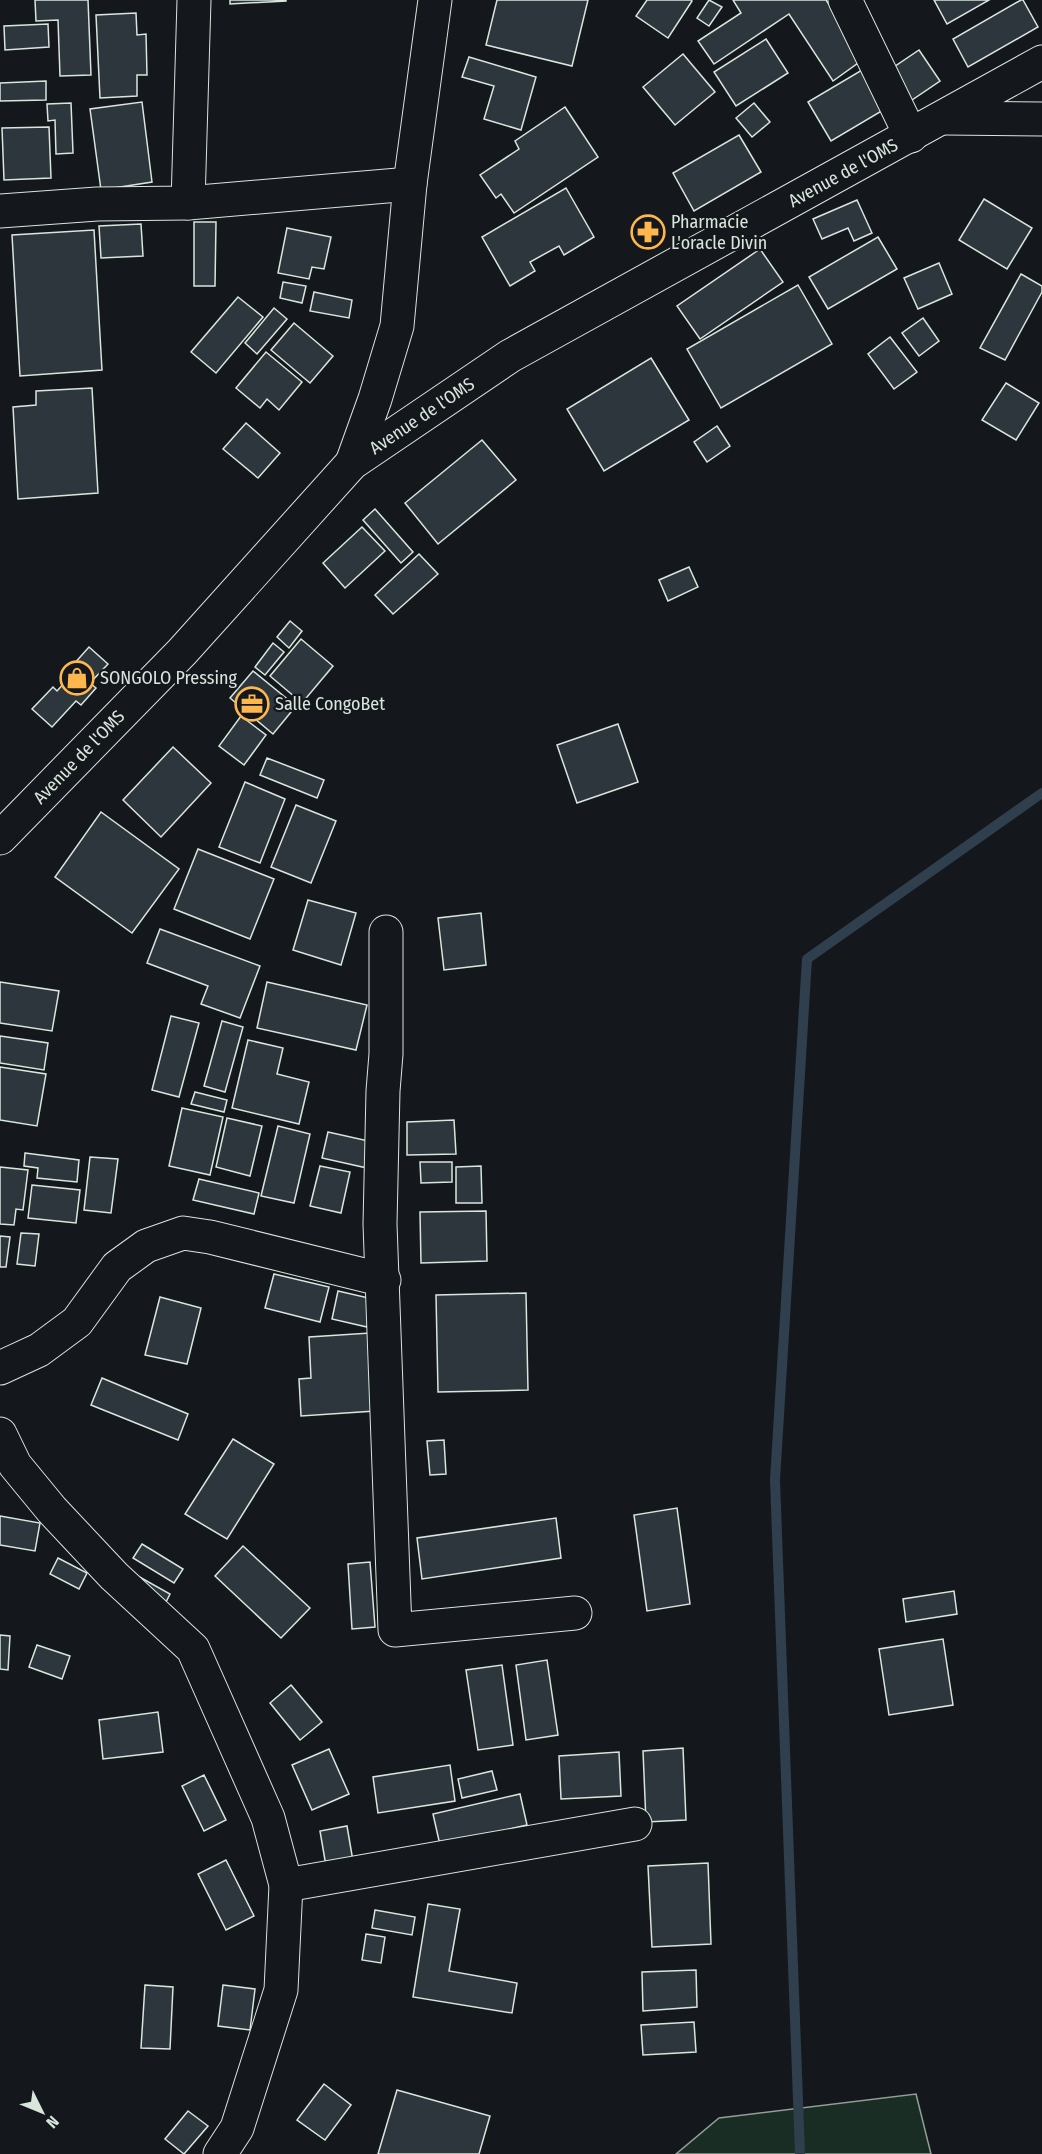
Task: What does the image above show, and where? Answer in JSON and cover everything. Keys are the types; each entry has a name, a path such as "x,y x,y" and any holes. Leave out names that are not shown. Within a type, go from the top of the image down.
{"street":[{"path":"188,203 194,0"},
{"path":"352,463 375,399 397,326 410,184 435,0"},
{"path":"845,0 911,136"},
{"name":"Avenue de l'OMS","path":"0,838 182,652 352,463 510,356 1042,62"},
{"path":"942,118 1042,119"},
{"path":"0,211 97,204 188,203 410,184"},
{"path":"386,932 386,1054 380,1224 384,1280 395,1630 575,1613"},
{"path":"0,1368 39,1350 78,1322 117,1267 146,1246 183,1233 210,1237 384,1280"},
{"path":"0,1434 15,1466 52,1510 114,1576 193,1650 268,1818 286,1885 281,1990 237,2128 220,2154"},
{"path":"286,1885 635,1824"}],"green space":[{"path":"916,2094 931,2154 676,2154 719,2118"}],"building":[{"path":"35,0 88,0 91,75 60,76 58,20 36,21"},
{"path":"230,0 286,0 286,1 230,4"},
{"path":"497,0 588,0 572,66 486,45"},
{"path":"647,0 692,1 668,38 636,16"},
{"path":"709,0 722,7 709,26 697,18"},
{"path":"733,0 826,0 865,58 833,81 789,14 714,64 698,41 741,13"},
{"path":"934,0 989,0 947,24"},
{"path":"1021,0 1038,27 968,67 953,39"},
{"path":"136,13 137,35 146,34 147,75 137,75 137,96 100,98 96,15"},
{"path":"48,24 49,47 5,50 4,26"},
{"path":"766,39 788,73 736,106 714,72"},
{"path":"919,50 940,81 909,102 888,71"},
{"path":"683,54 715,92 675,125 643,87"},
{"path":"469,57 536,77 521,130 484,119 494,86 462,77"},
{"path":"862,70 885,109 831,141 808,102"},
{"path":"46,81 46,100 0,101 0,83"},
{"path":"142,102 152,182 101,190 90,109"},
{"path":"71,103 73,153 56,154 55,120 48,121 47,104"},
{"path":"754,103 770,122 752,137 736,118"},
{"path":"565,107 598,157 514,213 501,194 496,198 480,175 519,149 515,141"},
{"path":"49,127 51,178 4,180 2,128"},
{"path":"739,135 761,172 694,211 673,173"},
{"path":"566,188 594,237 564,255 559,246 530,262 535,271 510,286 482,237"},
{"path":"984,199 1032,228 1007,269 959,240"},
{"path":"857,200 872,233 854,241 848,228 822,239 813,219"},
{"path":"194,222 216,222 215,286 194,286"},
{"path":"141,224 143,256 101,258 99,226"},
{"path":"287,228 331,237 324,269 312,267 309,279 278,273"},
{"path":"94,230 102,370 20,376 12,235"},
{"path":"878,237 897,269 828,309 809,277"},
{"path":"760,249 783,282 700,339 677,306"},
{"path":"939,263 952,294 918,309 904,278"},
{"path":"1021,274 1042,286 1042,292 1005,360 980,348"},
{"path":"283,282 306,286 302,303 280,298"},
{"path":"798,285 832,344 721,408 687,349"},
{"path":"314,292 352,300 349,318 310,311"},
{"path":"238,297 263,317 216,373 191,352"},
{"path":"274,308 287,319 257,354 245,343"},
{"path":"923,318 939,341 919,356 902,333"},
{"path":"294,323 333,356 310,383 271,350"},
{"path":"890,337 917,372 894,389 868,354"},
{"path":"266,352 302,382 279,410 267,399 260,408 236,388"},
{"path":"651,358 689,420 604,471 567,409"},
{"path":"1006,383 1039,403 1016,440 982,420"},
{"path":"92,388 98,493 18,499 13,407 36,405 36,391"},
{"path":"246,423 280,453 258,478 223,449"},
{"path":"717,426 730,446 707,462 694,442"},
{"path":"482,440 516,480 438,544 405,503"},
{"path":"375,509 413,552 401,563 363,520"},
{"path":"362,527 385,551 345,588 323,563"},
{"path":"419,554 438,574 393,614 375,595"},
{"path":"689,567 698,587 668,601 659,580"},
{"path":"290,621 302,631 289,648 277,637"},
{"path":"301,639 333,666 302,703 270,676"},
{"path":"273,643 284,652 265,675 255,667"},
{"path":"89,647 108,664 90,683 96,688 81,705 76,701 52,727 32,709 53,687 57,691 77,669 73,665"},
{"path":"253,671 296,706 273,734 230,698"},
{"path":"241,716 266,735 244,765 219,746"},
{"path":"618,724 638,782 577,803 557,745"},
{"path":"173,747 211,783 161,837 123,800"},
{"path":"267,758 324,780 317,798 260,775"},
{"path":"245,782 285,799 260,863 219,847"},
{"path":"296,805 336,821 311,883 271,867"},
{"path":"101,812 179,869 132,933 55,877"},
{"path":"198,849 274,879 250,939 174,909"},
{"path":"308,900 356,913 341,965 293,950"},
{"path":"481,913 486,965 444,970 438,918"},
{"path":"160,929 260,966 240,1018 201,1004 208,986 147,963"},
{"path":"0,982 59,991 52,1031 0,1023"},
{"path":"267,982 367,1005 356,1050 257,1028"},
{"path":"171,1016 199,1023 179,1097 152,1090"},
{"path":"222,1021 243,1027 225,1092 204,1086"},
{"path":"0,1036 48,1043 44,1070 0,1063"},
{"path":"248,1040 283,1048 277,1074 309,1082 299,1124 232,1108"},
{"path":"0,1067 46,1074 37,1126 0,1120"},
{"path":"195,1092 227,1100 224,1112 191,1104"},
{"path":"182,1108 223,1117 210,1175 169,1166"},
{"path":"227,1118 262,1126 250,1176 216,1167"},
{"path":"454,1120 456,1154 407,1155 407,1122"},
{"path":"278,1126 310,1134 294,1203 261,1196"},
{"path":"328,1132 373,1142 367,1168 322,1158"},
{"path":"25,1153 79,1160 77,1182 37,1178 38,1168 24,1166"},
{"path":"90,1157 118,1159 111,1213 84,1210"},
{"path":"420,1162 452,1162 452,1182 421,1183"},
{"path":"320,1166 350,1172 341,1213 310,1206"},
{"path":"481,1166 482,1203 456,1203 456,1167"},
{"path":"0,1167 28,1170 23,1210 16,1209 14,1225 0,1224"},
{"path":"199,1179 259,1193 254,1214 193,1200"},
{"path":"32,1185 80,1190 76,1223 28,1218"},
{"path":"486,1211 487,1261 421,1263 420,1212"},
{"path":"21,1233 39,1234 35,1266 17,1264"},
{"path":"0,1236 10,1237 6,1267 0,1267"},
{"path":"274,1274 329,1287 320,1322 265,1308"},
{"path":"338,1291 373,1299 367,1327 332,1319"},
{"path":"526,1293 528,1390 438,1392 436,1295"},
{"path":"160,1297 201,1308 187,1364 145,1355"},
{"path":"370,1333 375,1411 301,1416 299,1379 311,1378 309,1337"},
{"path":"102,1378 188,1414 178,1440 91,1405"},
{"path":"233,1439 274,1464 227,1539 185,1514"},
{"path":"444,1440 446,1474 430,1475 427,1441"},
{"path":"677,1508 690,1604 647,1611 634,1515"},
{"path":"0,1516 40,1523 35,1551 0,1545"},
{"path":"556,1518 561,1558 422,1579 417,1538"},
{"path":"142,1544 183,1569 174,1583 133,1558"},
{"path":"243,1546 310,1608 281,1638 215,1576"},
{"path":"58,1558 87,1573 79,1589 50,1574"},
{"path":"370,1562 375,1627 352,1629 348,1564"},
{"path":"136,1575 170,1594 164,1606"},
{"path":"954,1591 957,1614 906,1622 903,1599"},
{"path":"0,1635 10,1636 8,1670 0,1669"},
{"path":"943,1639 953,1705 889,1715 879,1649"},
{"path":"37,1645 70,1656 62,1679 29,1667"},
{"path":"547,1660 558,1735 526,1740 516,1665"},
{"path":"502,1665 513,1745 478,1750 466,1670"},
{"path":"291,1685 322,1722 300,1740 270,1703"},
{"path":"158,1712 163,1752 103,1759 99,1720"},
{"path":"683,1748 686,1820 646,1822 643,1751"},
{"path":"329,1749 349,1794 312,1810 292,1765"},
{"path":"619,1752 621,1796 561,1799 559,1756"},
{"path":"450,1765 455,1801 378,1813 373,1777"},
{"path":"492,1771 497,1790 462,1798 458,1779"},
{"path":"204,1775 226,1820 204,1831 182,1786"},
{"path":"520,1794 527,1825 440,1845 433,1814"},
{"path":"347,1826 354,1867 327,1872 320,1831"},
{"path":"226,1860 254,1916 226,1930 198,1874"},
{"path":"708,1863 711,1944 652,1947 648,1866"},
{"path":"428,1904 460,1909 449,1971 517,1983 512,2013 413,1997"},
{"path":"375,1910 415,1917 412,1935 372,1928"},
{"path":"366,1934 385,1937 381,1963 362,1960"},
{"path":"696,1970 697,2007 643,2011 642,1972"},
{"path":"145,1985 173,1987 170,2049 141,2048"},
{"path":"223,1985 255,1989 250,2030 218,2026"},
{"path":"694,2022 696,2052 643,2055 641,2025"},
{"path":"324,2084 351,2105 325,2140 297,2120"},
{"path":"397,2090 490,2116 479,2154 378,2154"},
{"path":"188,2111 208,2126 184,2154 165,2139"}],"waterway":[{"path":"800,2154 775,1480 807,959 1042,793"}],"place":[{"name":"Pharmacie L'oracle Divin","path":"648,232"},
{"name":"SONGOLO Pressing","path":"77,678"},
{"name":"Salle CongoBet","path":"252,704"}]}
